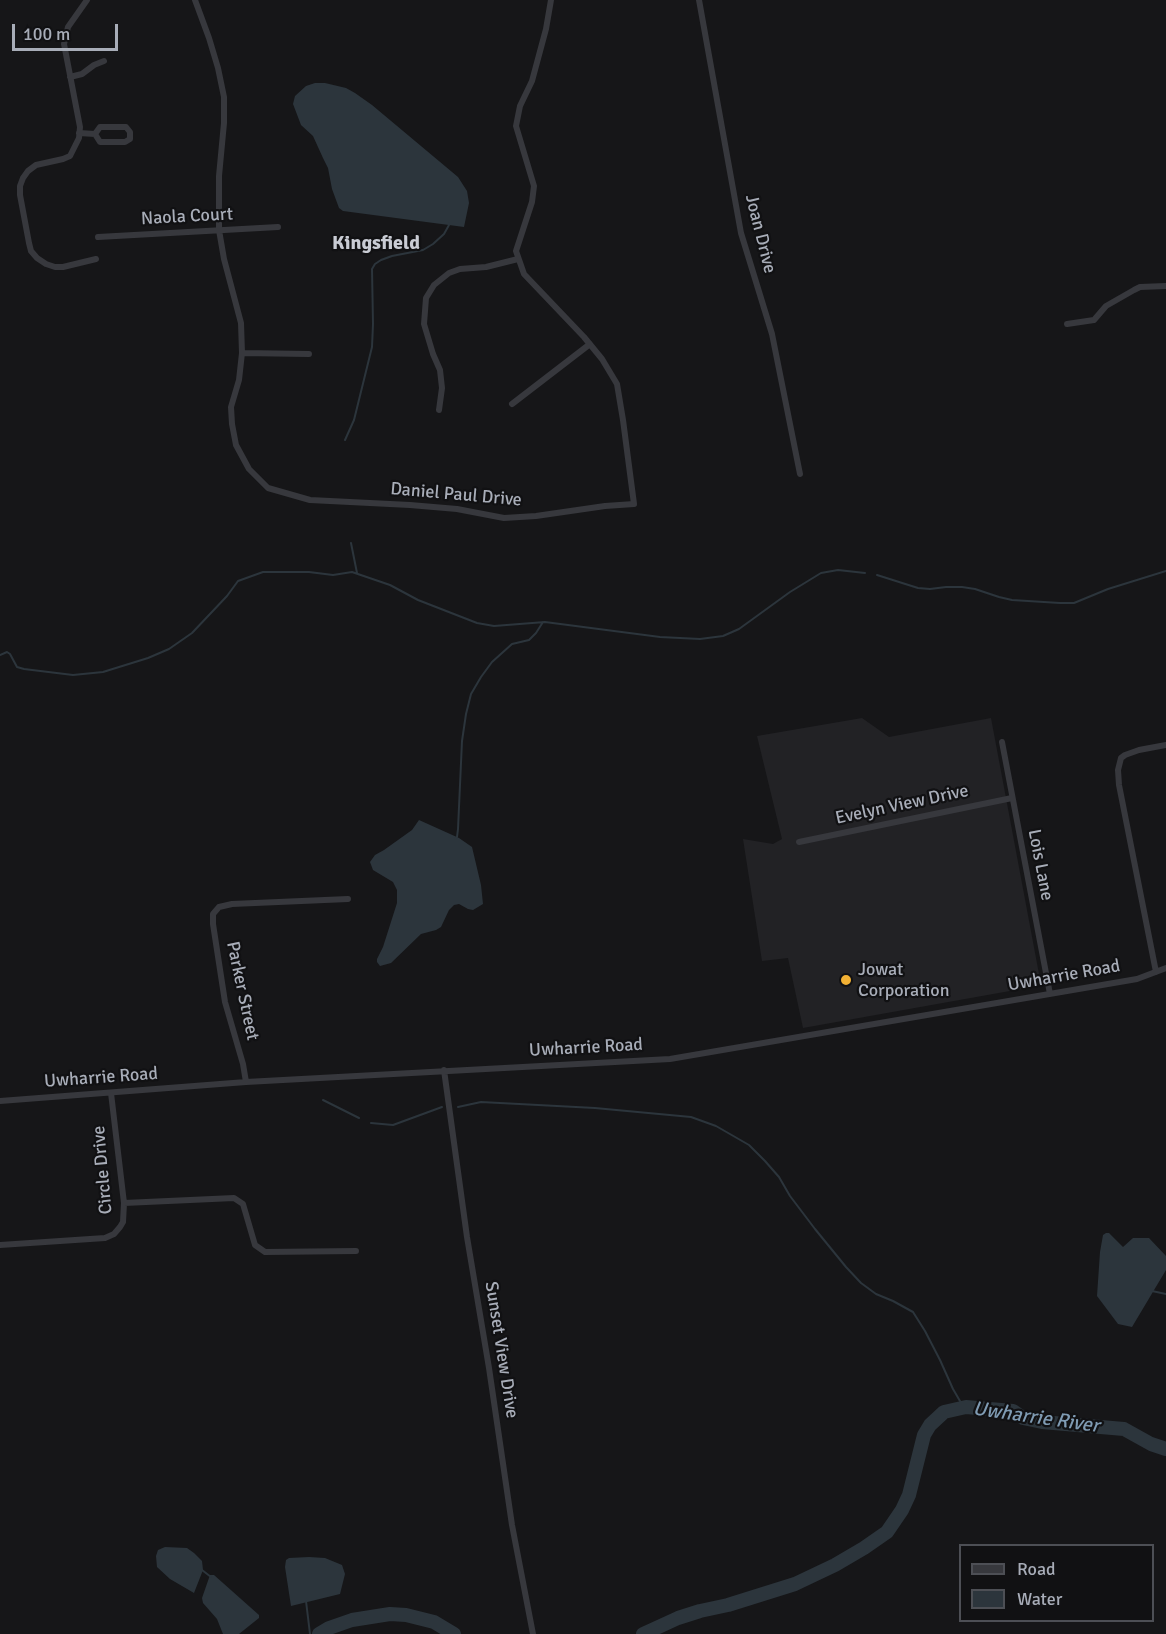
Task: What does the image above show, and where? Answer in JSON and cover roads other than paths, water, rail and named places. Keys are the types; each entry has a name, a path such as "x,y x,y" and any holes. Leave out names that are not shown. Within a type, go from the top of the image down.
{"street":[{"path":"87,0 68,27 64,44 80,127 79,138 69,156 36,165 28,171 20,186 20,195 29,243 37,258 55,267 96,260"},
{"name":"Daniel Paul Drive","path":"195,0 218,68 224,97 219,176 219,230 240,322 242,353 239,380 231,406 232,424 236,445 249,469 268,488 310,500 457,509 504,518 634,504 617,384 590,344 524,274 518,259"},
{"path":"439,410 442,388 440,370 424,324 426,298 434,285 448,273 518,259 516,251 532,202 534,186 516,126 520,106 532,81 546,29 550,0"},
{"name":"Joan Drive","path":"699,0 741,233 772,334 800,474"},
{"path":"70,77 82,74 104,61"},
{"path":"100,127 126,127 130,132 130,138 125,142 100,142 95,134 100,127"},
{"path":"79,134 95,134"},
{"name":"Naola Court","path":"98,237 278,226"},
{"path":"1067,324 1094,320 1106,306 1140,287 1166,285"},
{"path":"512,404 590,344"},
{"path":"242,353 309,354"},
{"name":"Lois Lane","path":"1002,742 1050,994"},
{"path":"1156,972 1118,770 1121,758 1125,755 1166,745"},
{"name":"Evelyn View Drive","path":"799,842 1012,798"},
{"name":"Parker Street","path":"246,1082 225,1002 213,914 219,907 232,904 348,899"},
{"name":"Uwharrie Road","path":"0,1101 246,1082 670,1059 1137,979 1166,968"},
{"name":"Sunset View Drive","path":"444,1070 512,1525 533,1634"},
{"name":"Circle Drive","path":"0,1245 105,1238 114,1234 120,1227 123,1222 124,1203 111,1093"},
{"path":"124,1203 234,1198 243,1204 255,1245 265,1252 356,1251"}],"water":[{"path":"315,83 346,88 355,93 458,177 467,191 469,203 464,227 343,211 339,208 328,168 313,136 301,125 293,104 295,96 306,86"},
{"path":"419,820 459,838 472,847 483,904 473,910 459,904 454,905 441,927 421,934 391,963 380,966 377,959 397,903 397,890 393,882 373,870 370,862 375,855 412,830"},
{"path":"1109,1233 1123,1247 1133,1238 1149,1238 1166,1256 1166,1270 1132,1327 1118,1324 1097,1296 1100,1252 1103,1235"},
{"path":"165,1547 187,1548 202,1561 203,1570 194,1593 170,1579 157,1567 158,1550"},
{"path":"309,1557 325,1558 342,1565 345,1574 340,1594 291,1606 286,1560"},
{"path":"210,1575 214,1575 259,1615 259,1618 239,1634 223,1634 217,1619 203,1603 202,1598"}],"waterway":[{"path":"345,440 354,420 372,347 372,269 381,260 423,250 444,234 449,223"},
{"path":"351,543 357,573"},
{"path":"0,655 7,652 17,667 24,669 73,675 103,672 148,658 169,649 192,633 238,581 263,572 309,572 333,575 352,572 390,585 418,600 477,623 494,626 545,622 660,637 700,639 723,636 739,629 821,573 838,570 865,573"},
{"path":"877,575 918,588 962,587 1012,600 1074,603 1108,589 1166,571"},
{"path":"455,839 458,829 462,741 471,694 492,662 512,644 529,640 543,622"},
{"path":"323,1100 359,1118"},
{"path":"458,1107 481,1102 595,1108 691,1117 716,1126 749,1145 779,1177 815,1229 861,1283 876,1294 913,1312 964,1408"},
{"path":"371,1123 393,1125 442,1107"},
{"path":"1152,1291 1166,1294"},
{"name":"Uwharrie River","path":"643,1634 678,1618 795,1584 835,1565 887,1532 909,1495 924,1435 930,1425 944,1412 966,1407 1013,1411 1023,1418 1042,1422 1124,1429 1151,1444 1166,1449"},
{"path":"202,1570 211,1577"},
{"path":"306,1601 310,1634"},
{"name":"Uwharrie River","path":"319,1634 352,1620 390,1614 406,1615 434,1622 454,1634"}],"place":[{"name":"Jowat Corporation","path":"846,980"}],"district":[{"name":"Kingsfield","path":"376,244"}]}
